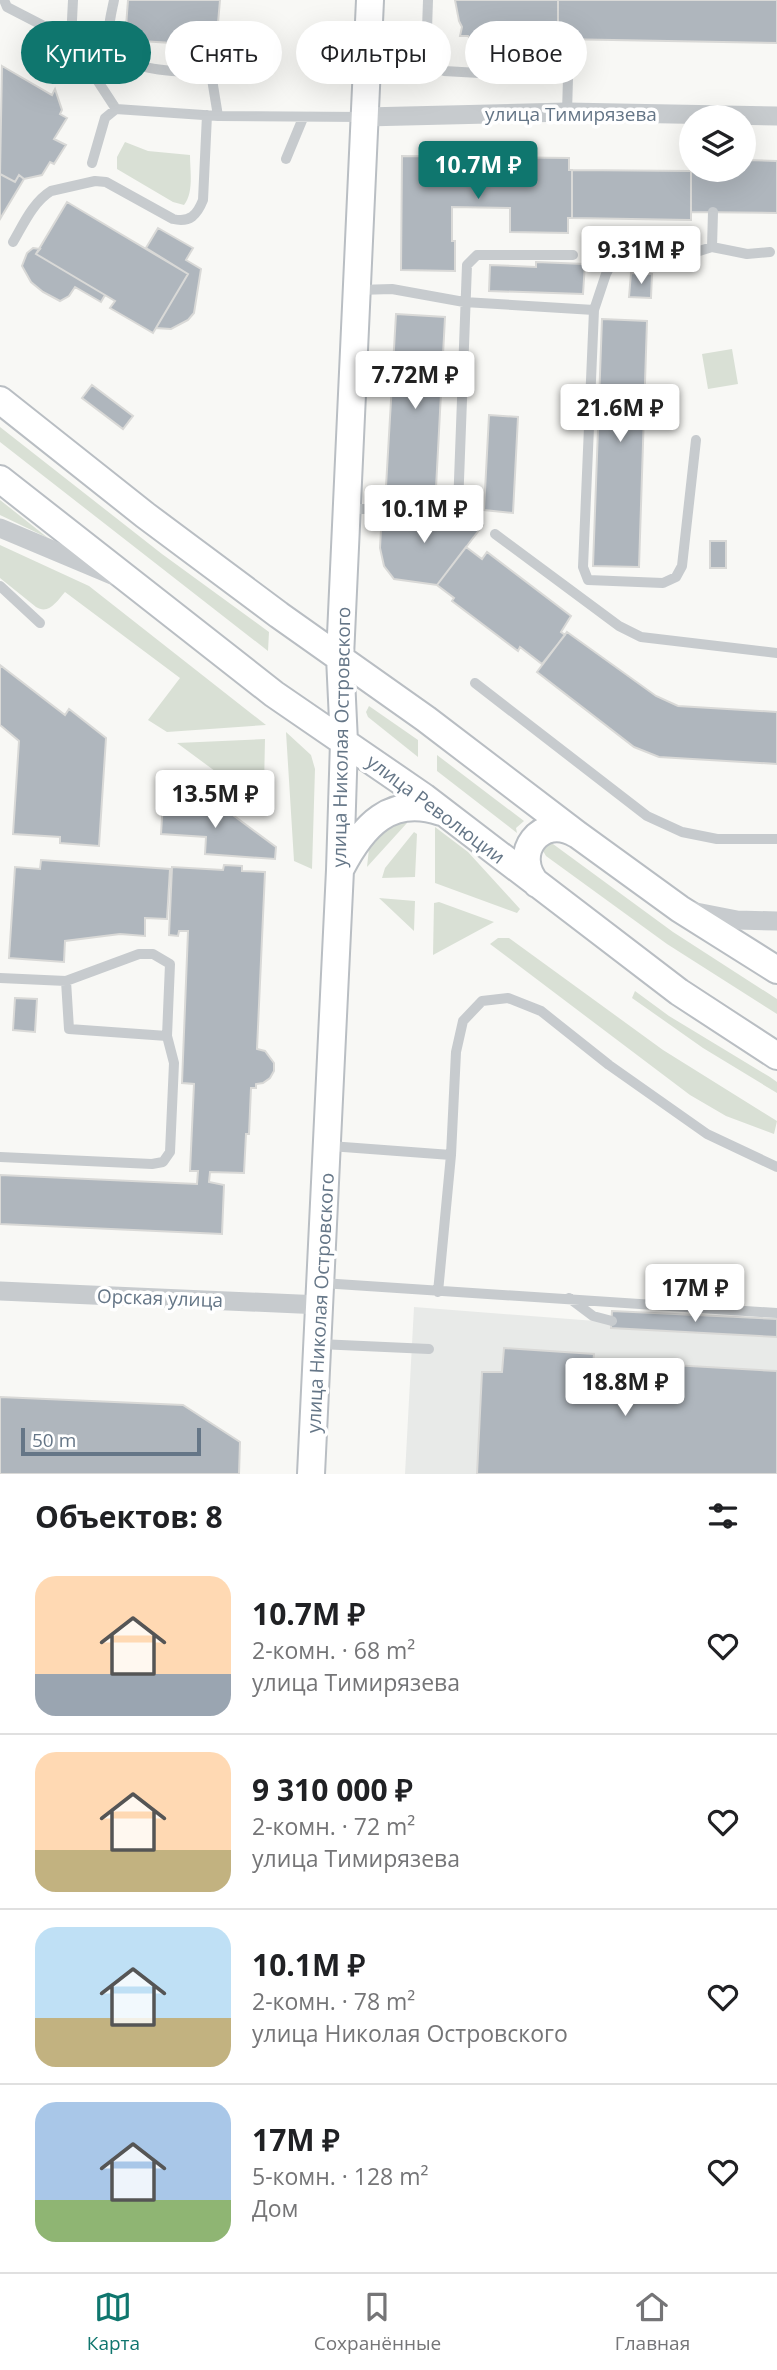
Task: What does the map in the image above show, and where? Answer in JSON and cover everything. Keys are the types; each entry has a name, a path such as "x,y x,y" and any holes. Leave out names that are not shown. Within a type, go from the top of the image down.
{"main road":[{"name":"улица Николая Островского","path":"311,1474 340,870 344,742 340,657 370,0"},
{"path":"0,400 145,515 279,615 426,719 578,835 680,909 777,970"},
{"name":"улица Революции","path":"0,479 274,694 444,813 679,992 777,1056"},
{"path":"340,870 354,844 369,825 388,813 423,806 444,813"},
{"path":"538,886 531,878 526,859 533,840 549,829 569,830 578,835"}],"street":[{"name":"улица Тимирязева","path":"365,117 567,112 679,115"},
{"name":"улица Тимирязева","path":"756,116 777,116"},
{"path":"0,528 132,582"},
{"path":"680,909 737,920 777,921"},
{"name":"Орская улица","path":"0,1291 321,1294"}],"lane":[{"path":"4,0 7,7 34,21"},
{"path":"72,21 73,0"},
{"path":"13,242 38,200 45,194 95,181 106,182 173,219 182,221 191,219 203,200 213,116 211,73 139,67 118,53 110,38 114,0"},
{"path":"428,0 426,58 432,66 444,71 465,72"},
{"path":"100,84 116,109"},
{"path":"567,112 568,84"},
{"path":"92,163 104,118 116,109 213,116 365,117"},
{"path":"286,159 303,118"},
{"path":"712,247 713,212"},
{"path":"696,440 682,566 676,578 663,583 588,580 583,567 594,310 613,261 624,257 677,258 712,247 747,254 769,252"},
{"path":"346,509 458,507 467,265 477,255 573,255"},
{"path":"356,290 392,289 464,303 594,310"},
{"path":"495,534 611,620 641,637 777,653"},
{"path":"0,586 40,624"},
{"path":"475,683 648,816 682,832 716,839 777,839"},
{"path":"0,978 66,981 139,954 153,954 170,964 167,1036 174,1063 170,1152 163,1162 152,1164 0,1157"},
{"path":"66,981 69,1029 167,1036"},
{"path":"438,1292 451,1155 456,1052 463,1021 482,1001 508,998 541,1011 609,1065 708,1134 775,1163"},
{"path":"327,1146 451,1155"},
{"path":"321,1294 438,1292 569,1298 777,1313"},
{"path":"569,1298 593,1316 612,1321"},
{"path":"318,1344 429,1349"}],"shaded area":[{"path":"125,142 148,151 190,155 190,188 184,205 173,202 117,169 117,157"},
{"path":"732,349 738,384 708,389 702,354"},
{"path":"0,427 162,554 269,632 268,651 0,442"},
{"path":"0,500 48,538 0,515"},
{"path":"0,545 89,586 266,725 167,732 148,720 180,678 65,592 49,608 36,607 0,578"},
{"path":"369,706 418,740 418,757 368,717 366,712"},
{"path":"286,732 311,755 315,769 312,869 294,861"},
{"path":"265,739 264,787 246,794 177,743"},
{"path":"437,755 524,821 516,828 517,833 437,771"},
{"path":"405,815 407,823 367,867 370,839"},
{"path":"435,827 468,852 520,909 517,913 435,883"},
{"path":"414,832 417,834 415,877 382,878 385,868"},
{"path":"547,844 553,844 673,932 777,999 777,1014 667,944 546,856 543,851"},
{"path":"379,898 415,901 414,931"},
{"path":"439,902 494,922 433,955 434,903"},
{"path":"498,938 509,938 663,1050 777,1121 774,1134 726,1116 690,1095 490,944"},
{"path":"635,991 669,1016 777,1082 777,1093 703,1048 632,998"},
{"path":"414,1307 777,1335 777,1474 405,1474"}],"building":[{"path":"128,0 220,0 218,21 165,21 165,43 151,42 151,21 126,21"},
{"path":"455,0 558,0 558,21 465,21 465,36 460,36 462,27"},
{"path":"558,0 777,0 777,43 587,40 587,21 558,21"},
{"path":"2,66 21,77 21,84 33,84 52,95 55,89 62,110 60,114 67,118 54,139 66,145 54,164 50,162 42,175 24,179 19,175 15,182 0,174"},
{"path":"402,156 569,158 569,170 572,170 572,218 568,218 568,233 510,232 510,208 452,207 455,271 401,270"},
{"path":"756,160 777,161 777,213 691,212 691,182 756,182"},
{"path":"572,170 679,171 679,182 691,182 691,220 572,218"},
{"path":"0,174 15,182 19,175 24,179 0,219"},
{"path":"67,202 188,274 153,333 110,308 115,301 36,254"},
{"path":"158,228 193,248 186,260 201,269 194,313 188,320 171,329 156,328 188,274 146,248"},
{"path":"33,248 40,249 36,254 105,295 101,302 75,287 69,296 60,301 43,292 31,282 22,266 27,253"},
{"path":"536,262 585,264 583,294 489,291 490,265 536,267"},
{"path":"631,273 652,274 651,298 629,297"},
{"path":"396,314 445,317 435,507 385,504"},
{"path":"602,319 647,321 639,567 593,566"},
{"path":"92,385 133,416 123,429 82,398"},
{"path":"489,415 518,417 513,513 484,510"},
{"path":"464,511 483,525 437,585 394,579 384,566 380,548 381,529 389,512 423,512 454,523"},
{"path":"710,541 726,541 726,568 710,568"},
{"path":"466,547 482,559 487,552 571,616 561,632 565,635 542,664 520,647 518,651 452,601 454,598 437,585"},
{"path":"567,632 656,696 678,706 777,712 777,764 659,757 634,747 537,672"},
{"path":"0,665 65,715 69,709 106,738 99,846 60,843 60,837 13,834 19,741 0,725"},
{"path":"163,801 218,804 276,847 275,859 205,854 206,837 161,834"},
{"path":"41,860 170,869 167,919 145,918 145,936 120,934 65,941 64,962 9,958 15,867 40,869"},
{"path":"224,865 242,866 242,871 265,872 257,1049 265,1051 274,1063 274,1071 270,1078 256,1084 256,1088 251,1088 244,1173 210,1172 209,1182 224,1185 222,1234 0,1224 0,1175 197,1184 198,1171 190,1171 194,1084 182,1083 188,931 179,931 178,936 169,935 172,867 223,870"},
{"path":"15,998 37,999 35,1032 13,1030"},
{"path":"612,1311 777,1319 777,1337 611,1328"},
{"path":"504,1348 594,1354 592,1375 619,1376 620,1362 777,1371 777,1474 477,1474 482,1372 502,1372"},
{"path":"0,1397 183,1405 240,1442 239,1474 0,1474"}]}
